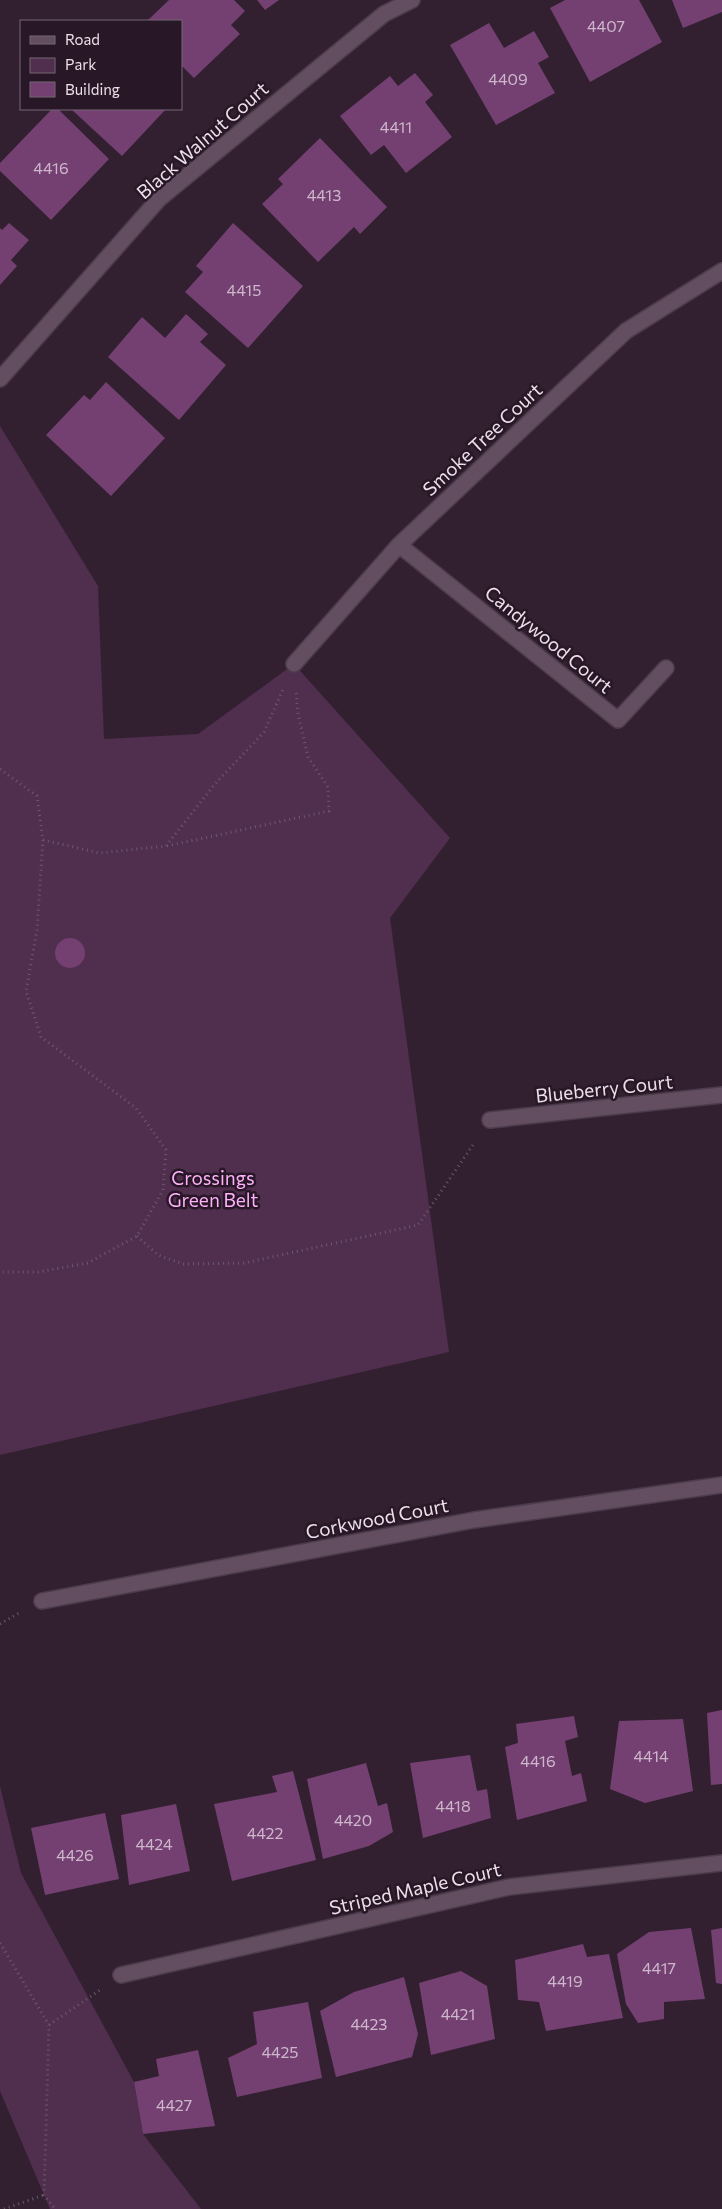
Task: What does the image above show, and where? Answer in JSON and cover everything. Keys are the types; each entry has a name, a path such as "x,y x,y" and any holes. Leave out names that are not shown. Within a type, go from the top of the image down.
{"street":[{"name":"Black Walnut Court","path":"0,379 160,199 384,14 412,0"},
{"name":"Smoke Tree Court","path":"294,664 399,545 626,331 722,272"},
{"name":"Candywood Court","path":"399,545 618,720 666,668"},
{"name":"Blueberry Court","path":"490,1120 722,1095"},
{"name":"Corkwood Court","path":"42,1601 474,1520 722,1485"},
{"name":"Striped Maple Court","path":"121,1975 509,1887 722,1863"}],"path":[{"path":"166,846 214,785 264,732 294,664"},
{"path":"43,840 100,853 166,846 330,811 328,787 308,757 300,723 294,664"},
{"path":"0,769 37,796 43,840 37,930 26,991 41,1037 136,1108 166,1150 163,1190 137,1236 88,1263 38,1272 0,1272"},
{"path":"137,1236 158,1255 183,1264 244,1263 418,1225 490,1120"},
{"path":"0,1943 49,2024 44,2196 55,2209"},
{"path":"49,2024 121,1975"},
{"path":"4,2209 44,2196"}],"green space":[{"name":"Crossings Green Belt","path":"0,426 98,586 104,739 198,734 294,664 450,838 390,918 449,1352 0,1455"},
{"path":"0,1786 21,1873 134,2082 143,2134 201,2209 50,2209 0,2091"}],"building":[{"path":"169,0 234,0 245,11 231,25 240,34 194,78 182,66 182,20 148,20"},
{"path":"257,0 279,0 265,10"},
{"path":"565,0 639,0 662,42 590,82 550,8"},
{"path":"672,0 722,0 722,12 683,28"},
{"path":"489,23 504,48 534,31 549,57 538,63 555,93 496,125 450,45"},
{"path":"415,73 433,95 425,102 452,137 406,173 384,145 371,155 340,116 390,76 398,86"},
{"path":"51,110 59,110 109,159 51,220 0,171 0,163"},
{"path":"72,110 165,110 122,156"},
{"path":"320,138 387,207 360,234 354,227 318,262 262,204 283,184 278,179"},
{"path":"9,223 29,240 11,260 17,266 0,285 0,228 2,230"},
{"path":"233,223 303,286 248,348 185,292 203,272 196,266"},
{"path":"186,314 208,334 200,342 226,365 179,420 108,357 142,317 165,338"},
{"path":"106,382 165,438 111,496 46,435 84,395 90,400"},
{"path":"70,938 81,942 85,953 81,964 70,968 59,964 55,953 59,942"},
{"path":"722,1710 722,1784 711,1785 707,1713"},
{"path":"574,1716 578,1737 565,1741 572,1776 581,1773 587,1801 517,1820 505,1747 518,1743 516,1724"},
{"path":"683,1719 693,1791 645,1803 610,1789 619,1721"},
{"path":"470,1755 477,1791 487,1789 491,1818 423,1838 410,1763"},
{"path":"366,1763 378,1806 387,1803 393,1832 369,1846 323,1859 307,1779"},
{"path":"293,1771 316,1860 232,1881 214,1804 277,1792 272,1776"},
{"path":"176,1804 190,1871 129,1885 121,1815"},
{"path":"105,1813 119,1879 45,1895 31,1828"},
{"path":"691,1928 705,1999 664,2002 664,2019 638,2023 626,2004 617,1954 649,1932"},
{"path":"722,1928 722,1984 716,1983 711,1930"},
{"path":"583,1944 587,1957 609,1954 623,2018 546,2031 539,2002 518,2000 515,1960"},
{"path":"461,1971 487,1986 495,2039 431,2055 419,1983"},
{"path":"404,1977 418,2034 412,2057 336,2077 320,2011 354,1992"},
{"path":"308,2002 322,2078 237,2097 228,2058 257,2044 253,2012"},
{"path":"198,2050 215,2126 143,2134 134,2082 159,2076 156,2059"}]}
